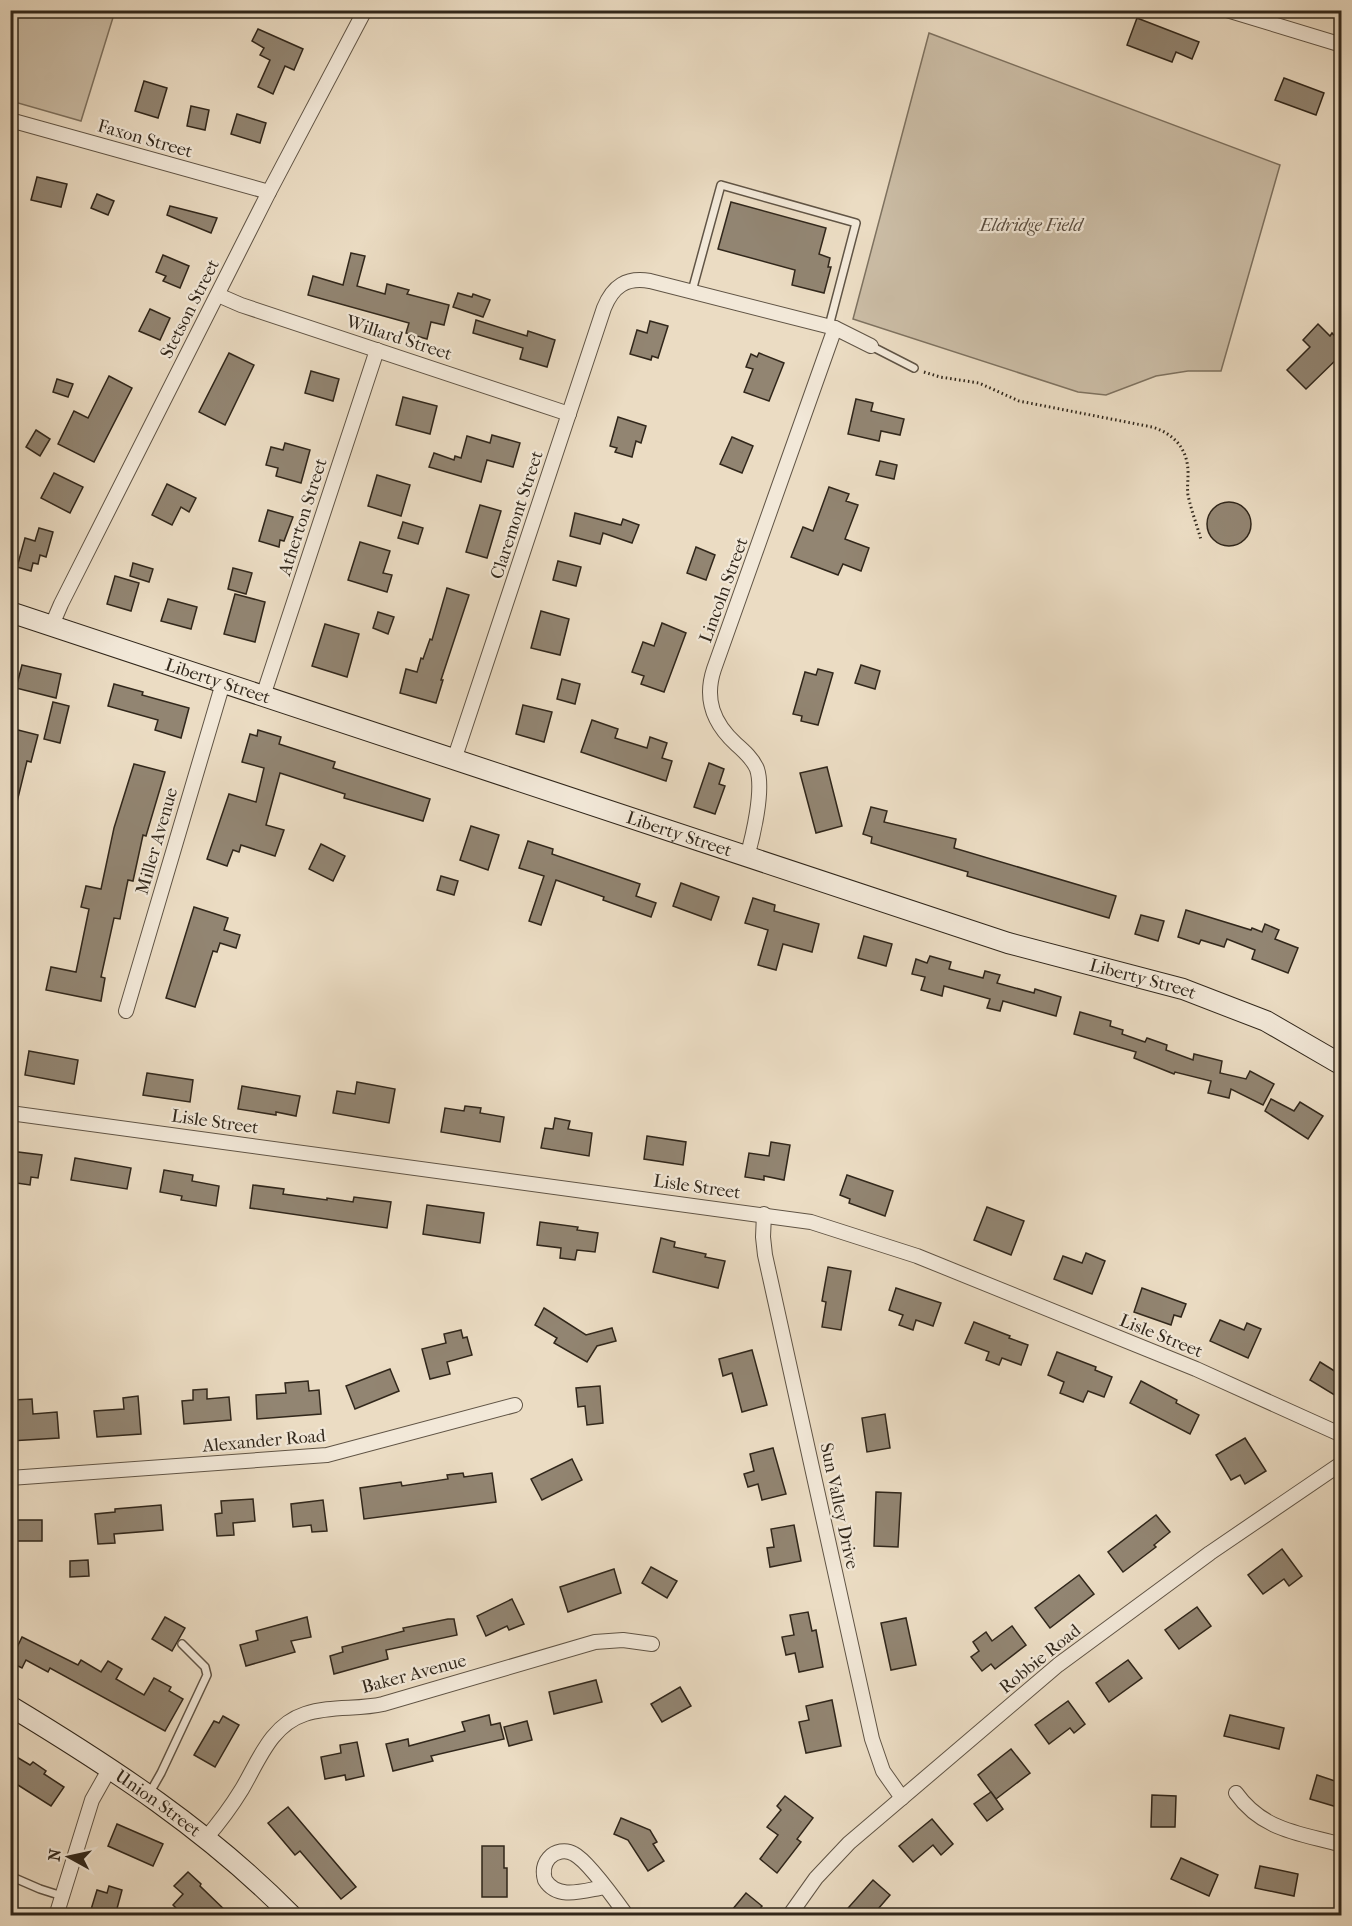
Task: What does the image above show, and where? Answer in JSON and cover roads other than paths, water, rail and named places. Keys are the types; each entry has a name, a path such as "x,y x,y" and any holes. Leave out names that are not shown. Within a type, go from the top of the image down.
{"main road":[{"name":"Liberty Street","path":"10,612 1019,946 1199,995 1266,1021 1341,1065"},
{"name":"Union Street","path":"10,1706 149,1794 206,1838 292,1916"}],"street":[{"name":"Stetson Street","path":"52,626 269,192 365,10"},
{"path":"1227,10 1341,45"},
{"name":"Faxon Street","path":"10,120 269,192"},
{"name":"Claremont Street","path":"454,760 604,308 612,292 626,281 641,279 692,291"},
{"path":"692,291 832,327 872,346"},
{"name":"Willard Street","path":"218,295 241,305 569,414"},
{"name":"Lincoln Street","path":"747,857 753,836 758,798 758,776 752,760 725,734 714,717 710,698 712,677 832,327"},
{"name":"Atherton Street","path":"262,696 377,350"},
{"name":"Miller Avenue","path":"126,1011 223,683"},
{"name":"Lisle Street","path":"10,1113 764,1214 823,1225 917,1256 1196,1369 1341,1434"},
{"name":"Sun Valley Drive","path":"764,1214 765,1255 872,1739 883,1771 902,1798"},
{"name":"Alexander Road","path":"10,1478 327,1455 515,1405"},
{"name":"Robbie Road","path":"789,1916 806,1890 837,1855 1077,1650 1210,1553 1341,1463"},
{"name":"Baker Avenue","path":"206,1838 234,1802 270,1740 296,1717 321,1709 383,1704 595,1642 623,1640 652,1644"},
{"path":"56,1916 92,1800 110,1768"},
{"path":"1236,1793 1252,1813 1269,1824 1341,1845"},
{"path":"605,1887 565,1893 556,1891 548,1885 543,1870 551,1856 558,1852 568,1851 580,1859 605,1887 627,1916"}],"lane":[{"path":"692,291 721,185 856,223 832,327"},
{"path":"872,346 914,368"},
{"path":"149,1794 162,1773 207,1675 205,1666 182,1644"},
{"path":"10,1876 62,1896"}],"park label":[{"name":"Eldridge Field","path":"1031,225"}]}
